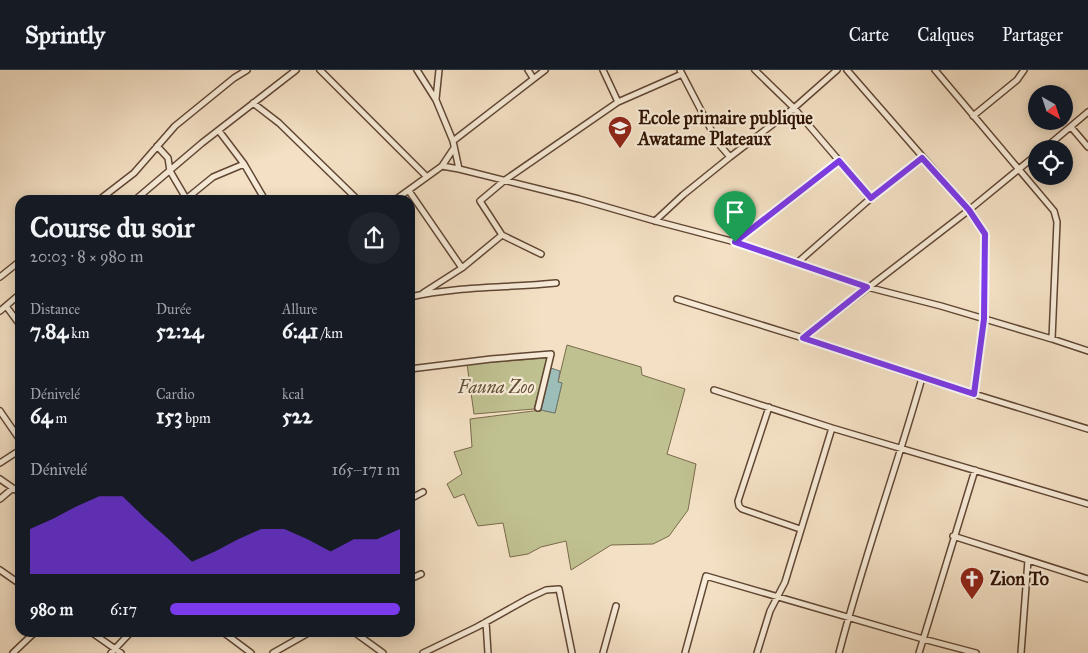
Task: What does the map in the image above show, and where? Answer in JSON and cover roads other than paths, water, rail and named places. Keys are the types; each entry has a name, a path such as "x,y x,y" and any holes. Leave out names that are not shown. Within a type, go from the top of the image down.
{"street":[{"path":"105,195 134,173 175,126 247,70"},
{"path":"141,195 202,143 296,70"},
{"path":"320,70 427,178"},
{"path":"417,70 436,100 453,141 458,169"},
{"path":"436,100 439,70"},
{"path":"528,70 533,78"},
{"path":"453,141 545,70"},
{"path":"603,70 618,102"},
{"path":"755,70 794,108 871,198"},
{"path":"655,221 683,195 794,108 837,70"},
{"path":"847,70 969,210 985,234 984,319 974,394"},
{"path":"935,70 1054,211 1057,222 1052,338"},
{"path":"973,116 1017,80 1024,70"},
{"path":"541,254 502,234 480,201 505,180 618,102 681,72 718,143 730,157"},
{"path":"253,102 279,123 353,195"},
{"path":"1073,125 1088,112"},
{"path":"1073,129 1088,147"},
{"path":"1055,140 1067,130"},
{"path":"219,131 244,164 262,195"},
{"path":"157,146 168,158 170,170 185,195"},
{"path":"403,195 442,166 454,148"},
{"path":"797,264 871,198 922,158"},
{"path":"735,242 839,161"},
{"path":"803,338 969,210 1028,161"},
{"path":"192,195 212,177 244,164"},
{"path":"442,166 579,199 735,242 867,287 1052,338 1088,351"},
{"path":"409,191 412,195"},
{"path":"415,200 462,268"},
{"path":"420,294 462,268 502,234"},
{"path":"1,274 15,264"},
{"path":"415,296 503,285 528,286 556,283"},
{"path":"0,311 15,298"},
{"path":"677,299 1088,430"},
{"path":"6,306 15,318"},
{"path":"415,368 551,354 538,408"},
{"path":"839,653 922,378"},
{"path":"714,390 769,406 832,428 1088,504"},
{"path":"769,406 738,501 739,506 742,509 800,529"},
{"path":"0,411 15,433"},
{"path":"757,653 770,611 785,582 832,428"},
{"path":"0,462 15,453"},
{"path":"919,653 975,470"},
{"path":"0,479 13,488 0,499"},
{"path":"415,496 423,492"},
{"path":"954,536 1088,579"},
{"path":"1021,653 1028,560"},
{"path":"0,570 15,580"},
{"path":"415,576 420,574"},
{"path":"685,653 706,576 976,653"},
{"path":"423,653 546,590 559,588 572,653"},
{"path":"603,653 616,606"},
{"path":"486,622 488,653"},
{"path":"13,653 30,637"},
{"path":"97,637 113,651 121,653"},
{"path":"113,651 126,637"},
{"path":"230,637 251,653"},
{"path":"273,653 301,637"},
{"path":"361,637 383,653"}],"water":[{"path":"551,368 560,371 558,382 562,383 555,413 541,410"}],"place":[{"name":"Ecole primaire publique Awatame Plateaux","path":"620,149"},
{"name":"Zion To","path":"972,600"}],"park label":[{"name":"Fauna Zoo","path":"496,387"}]}
